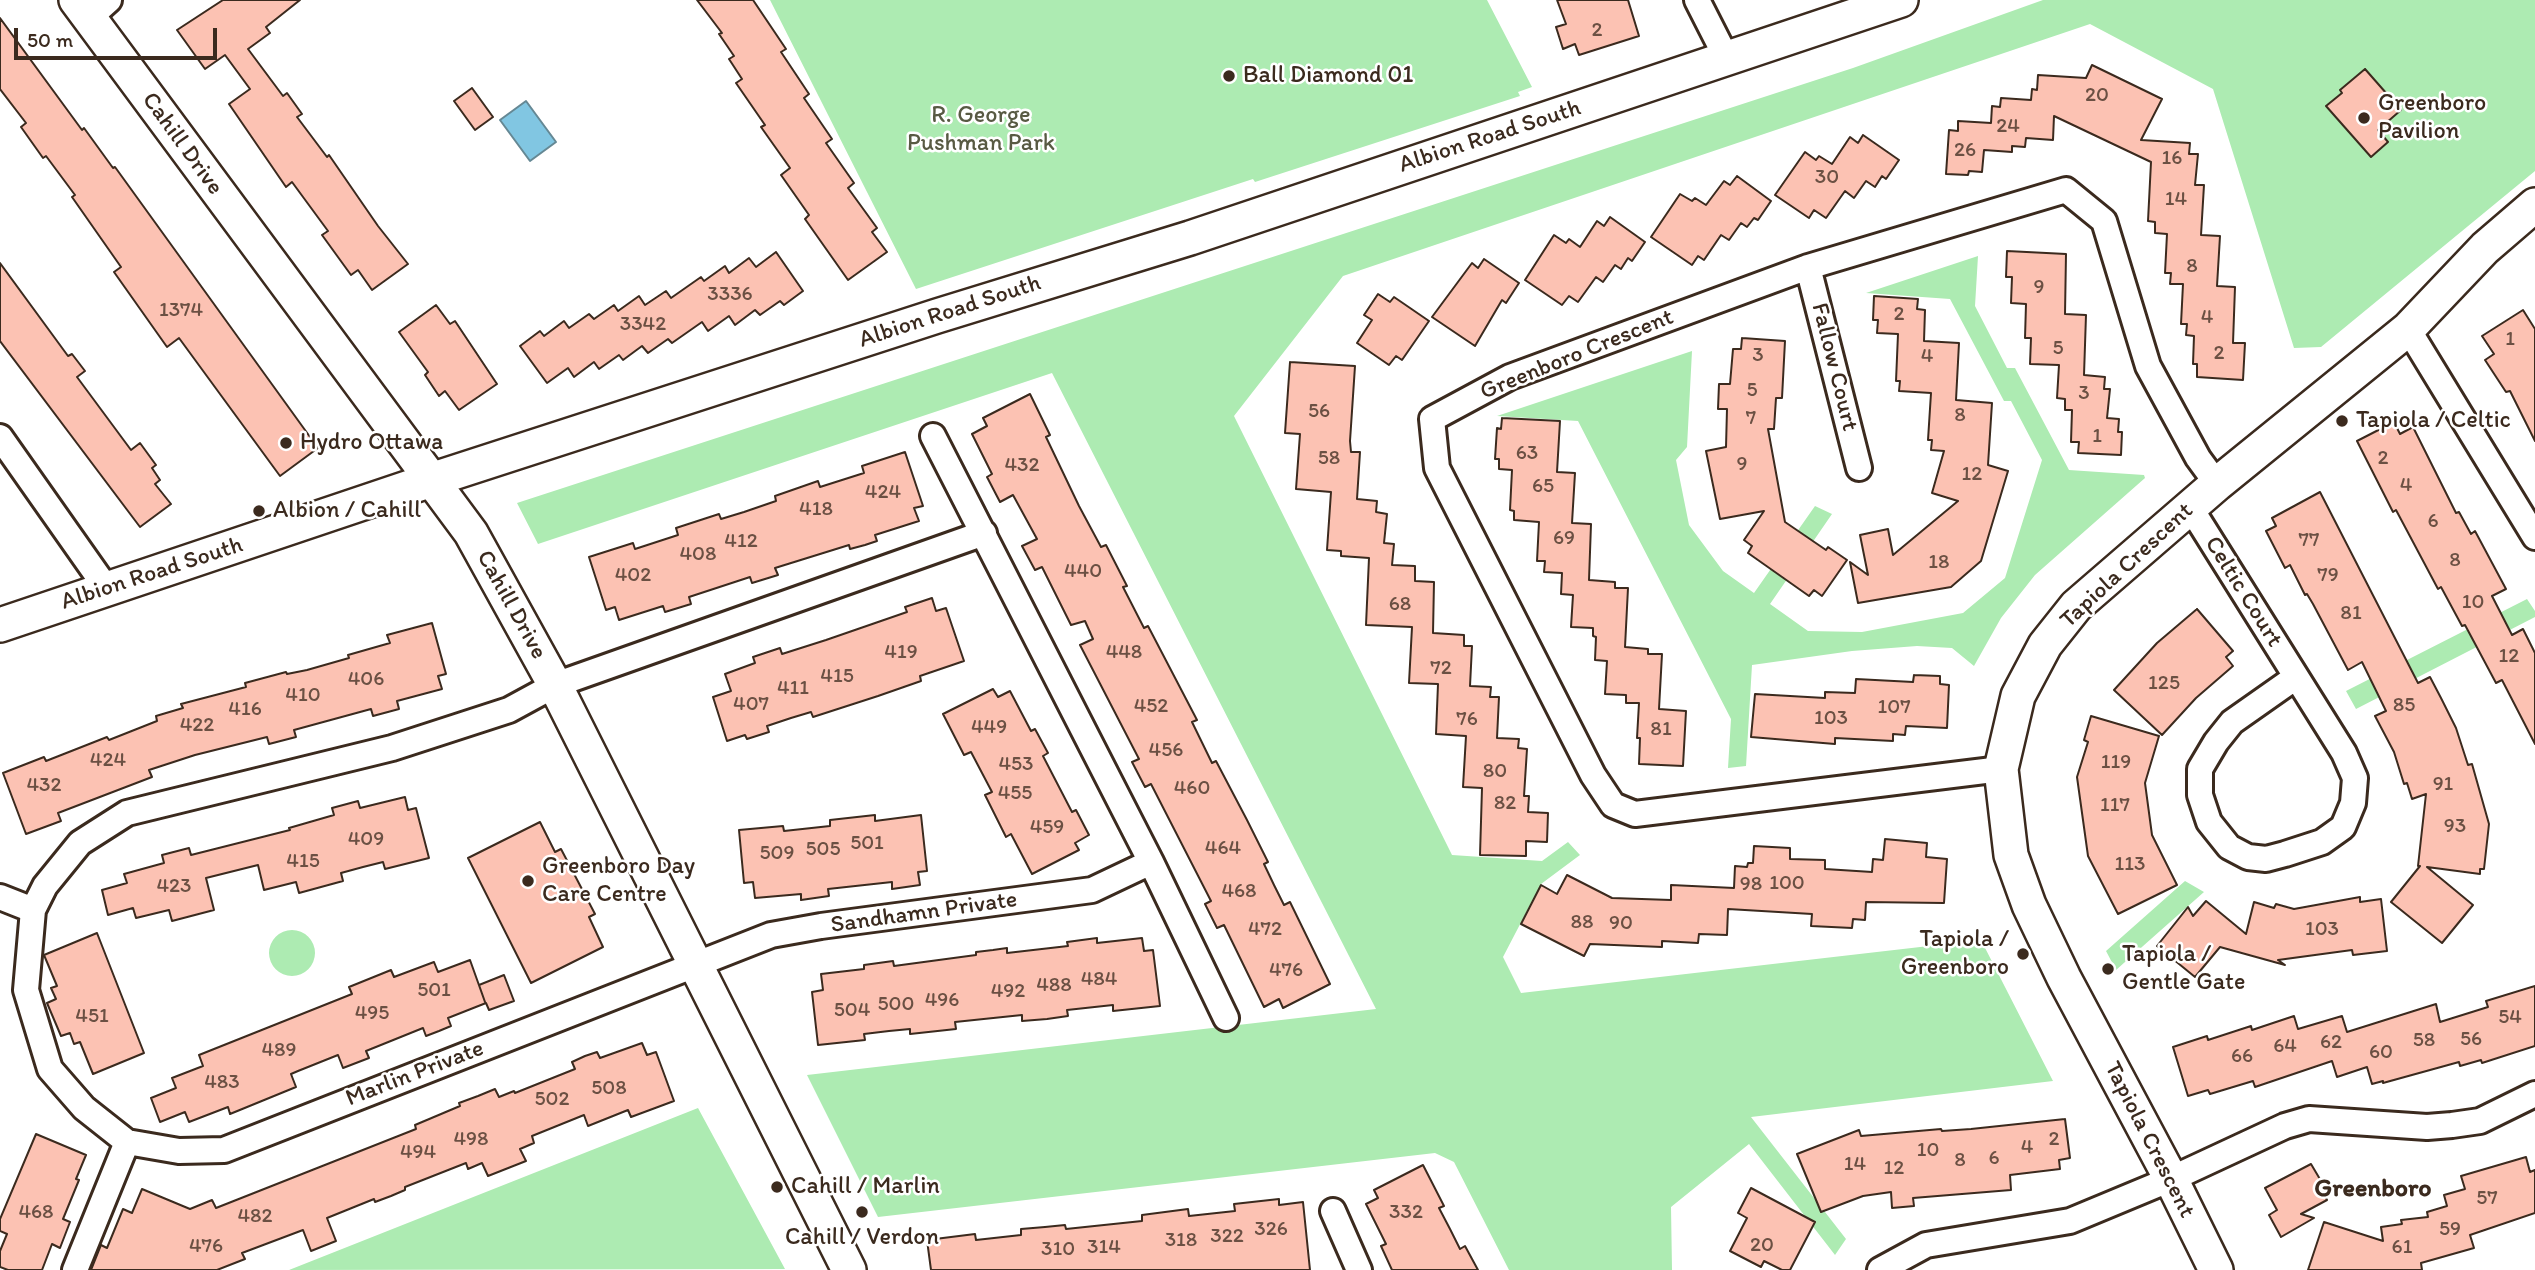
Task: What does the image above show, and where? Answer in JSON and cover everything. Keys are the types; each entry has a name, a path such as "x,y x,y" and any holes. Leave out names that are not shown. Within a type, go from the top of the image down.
{"street":[{"path":"1697,0 1727,59"},
{"name":"Albion Road South","path":"0,625 431,480 937,316 1190,238 1900,0"},
{"name":"Cahill Drive","path":"92,6 471,533 555,685 849,1270"},
{"name":"Greenboro Crescent","path":"2001,769 1635,814 1614,805 1593,775 1437,468 1432,419 1510,377 1808,267 2066,190 2104,220 2148,366 2198,458 2217,484"},
{"name":"Tapiola Crescent","path":"2216,1270 2171,1179 2064,978 2029,905 2011,855 2001,769 2018,696 2045,645 2076,606 2217,484 2407,329 2485,248 2535,205"},
{"name":"Fallow Court","path":"1808,267 1859,468"},
{"path":"2407,329 2535,537"},
{"path":"933,436 1151,862 1226,1018"},
{"path":"0,437 107,589"},
{"name":"Celtic Court","path":"2190,508 2344,753 2354,778 2353,803 2343,827 2322,842 2266,859 2248,858 2229,847 2209,822 2200,795 2200,769 2216,741 2232,722 2296,677"},
{"path":"555,685 984,533"},
{"name":"Marlin Private","path":"555,685 509,710 392,748 127,813 80,843 45,886 33,909 26,990 50,1069 84,1108 127,1142 179,1151 224,1150 696,963"},
{"name":"Sandhamn Private","path":"696,963 771,936 821,926 1092,890 1151,862"},
{"path":"0,897 33,909"},
{"path":"1880,1270 1926,1245 2070,1221 2171,1179 2285,1126 2309,1119 2427,1127 2452,1125 2480,1121 2535,1094"},
{"path":"75,1270 127,1142"},
{"path":"1333,1211 1359,1270"}],"green space":[{"name":"R. George Pushman Park","path":"770,0 1487,0 1532,87 1518,92 1520,96 1255,182 1253,179 916,289"},
{"path":"2043,0 2535,0 2535,171 2321,347 2294,348 2213,89 2090,24 1343,276 1234,416 1452,855 1542,861 1568,842 1580,855 1541,884 1503,957 1521,993 1981,940 2053,1081 1751,1117 1846,1239 1835,1255 1749,1144 1671,1207 1672,1270 1509,1270 1454,1162 1435,1153 878,1217 807,1075 1376,1009 1052,373 538,544 517,503 1853,68"},
{"path":"1978,256 1975,306 2007,368 2015,368 2069,470 2144,475 2145,478 2035,575 2001,618 1974,666 1952,648 1917,646 1852,651 1752,665 1746,766 1728,768 1731,719 1578,421 1497,416 1692,351 1687,447 1676,460 1689,525 1723,571 1754,593 1815,506 1832,514 1770,604 1808,631 1862,632 1963,613 2005,578 2042,460 2011,401 2004,401 1950,299 1866,293"},
{"path":"2527,599 2535,611 2535,617 2356,709 2346,691"},
{"path":"2185,881 2204,892 2116,970 2106,951"},
{"path":"292,930 309,936 315,953 309,970 292,976 275,970 269,953 275,936"},
{"path":"698,1108 785,1269 289,1270"}],"water":[{"path":"526,101 556,142 530,161 500,120"}],"building":[{"path":"223,0 300,0 266,27 270,33 248,49 283,96 287,93 302,114 297,117 327,157 329,155 408,264 372,290 358,270 351,275 322,235 328,231 292,182 286,187 229,104 250,89 225,55 205,69 177,30"},
{"path":"697,0 753,0 786,49 781,52 809,94 804,98 832,139 826,143 854,183 848,188 877,228 872,232 887,252 848,280 805,219 809,215 781,175 790,168 761,127 765,125 736,83 742,79 729,59 734,56 719,34 722,33"},
{"path":"1557,0 1628,0 1639,36 1579,55 1575,44 1563,49 1556,27 1566,24"},
{"path":"0,18 82,130 84,128 113,168 115,167 318,448 280,476 179,338 167,347 114,272 121,267 72,197 75,195 21,127 26,123 0,89"},
{"path":"2092,65 2162,99 2141,140 2190,143 2189,154 2198,154 2195,185 2204,185 2201,235 2220,236 2217,286 2235,287 2233,343 2245,343 2243,380 2197,377 2197,364 2193,364 2194,336 2186,335 2187,324 2181,324 2183,284 2170,284 2171,273 2165,273 2167,234 2155,233 2155,222 2148,221 2151,162 2054,116 2053,140 2026,138 2025,147 2012,146 2012,152 1984,150 1982,172 1969,171 1968,175 1946,174 1949,130 1958,131 1958,121 1991,123 1992,106 2000,107 2001,98 2031,100 2032,89 2037,90 2038,75 2086,78"},
{"name":"Greenboro Pavilion","path":"2365,69 2401,110 2378,130 2388,142 2371,157 2326,106"},
{"path":"472,88 493,117 475,130 454,101"},
{"path":"1863,135 1899,160 1886,179 1882,176 1875,187 1866,181 1854,198 1845,191 1826,218 1814,210 1809,218 1775,195 1805,152 1816,160 1819,156 1832,164 1850,137 1858,143"},
{"path":"1737,176 1771,201 1758,220 1754,218 1747,227 1741,223 1729,240 1721,235 1704,260 1698,256 1692,265 1651,237 1680,194 1692,201 1695,198 1706,205 1724,181 1730,185"},
{"path":"1610,217 1645,242 1632,261 1628,258 1621,269 1615,265 1603,282 1596,277 1578,302 1569,296 1562,305 1525,280 1554,235 1566,243 1569,239 1580,247 1597,221 1604,226"},
{"path":"2007,251 2066,254 2065,314 2086,315 2084,375 2105,377 2104,389 2110,389 2107,418 2119,419 2118,432 2122,432 2121,455 2078,453 2079,442 2071,442 2072,410 2065,410 2065,399 2057,398 2059,365 2030,364 2031,338 2025,338 2026,304 2011,303 2012,277 2006,277"},
{"path":"776,252 803,291 784,305 780,301 760,315 755,310 735,325 729,316 708,331 702,322 672,343 668,339 648,353 642,346 623,360 619,355 599,369 594,362 574,377 568,368 547,383 520,346 540,331 544,336 564,321 569,328 589,314 594,319 614,305 618,311 639,296 645,305 666,291 671,298 701,277 704,281 725,266 729,273 749,258 756,267"},
{"path":"1484,259 1519,283 1506,303 1502,300 1475,346 1432,317 1472,263 1478,268"},
{"path":"0,263 68,356 72,354 85,371 77,377 131,450 140,443 156,465 152,468 160,480 155,484 171,504 140,527 0,341"},
{"path":"1378,294 1390,302 1394,297 1429,321 1402,360 1396,356 1389,365 1357,343 1372,320 1364,315"},
{"path":"1874,296 1918,299 1917,309 1925,310 1924,341 1959,343 1956,400 1992,403 1988,465 2008,471 1981,561 1951,587 1858,603 1850,562 1868,575 1860,535 1888,529 1893,555 1958,501 1932,493 1944,451 1931,450 1932,440 1928,440 1931,393 1899,391 1900,381 1896,381 1898,334 1877,333 1878,320 1873,320"},
{"path":"436,305 450,324 455,321 497,384 459,410 445,391 439,396 425,375 428,372 399,332"},
{"path":"2523,310 2535,329 2535,441 2510,391 2506,392 2485,360 2494,354 2482,336"},
{"path":"1742,338 1785,341 1782,398 1776,398 1774,429 1768,429 1785,522 1826,550 1828,547 1847,560 1822,596 1814,590 1809,596 1748,553 1752,546 1744,540 1764,511 1720,519 1706,451 1726,447 1727,409 1718,409 1719,384 1730,384 1733,349 1741,349"},
{"path":"1290,362 1355,366 1350,441 1351,452 1360,452 1357,499 1377,501 1376,512 1387,514 1384,543 1394,544 1392,565 1415,566 1415,581 1434,582 1433,633 1464,635 1464,646 1472,646 1470,686 1491,687 1490,697 1499,697 1497,738 1519,739 1518,748 1527,749 1524,796 1529,796 1528,812 1548,813 1547,842 1526,841 1526,856 1480,855 1482,788 1463,787 1466,736 1436,734 1438,684 1409,683 1412,627 1366,625 1369,558 1341,556 1341,551 1327,550 1331,492 1296,489 1300,434 1285,433"},
{"path":"1030,394 1050,435 1046,437 1079,506 1101,547 1106,545 1144,628 1148,626 1197,720 1192,722 1212,763 1216,761 1268,862 1264,864 1284,905 1290,902 1330,984 1283,1008 1279,999 1264,1007 1224,925 1217,928 1205,904 1211,901 1151,784 1145,787 1132,762 1139,759 1080,645 1093,639 1085,621 1071,625 1042,567 1035,570 1022,546 1037,539 1013,495 1000,502 987,477 992,474 972,434 987,426 983,418"},
{"path":"1502,418 1560,421 1557,472 1575,473 1572,523 1591,524 1589,580 1615,582 1615,588 1628,588 1625,647 1648,649 1648,654 1662,654 1659,709 1686,711 1683,766 1639,764 1639,703 1626,703 1626,695 1605,694 1607,661 1595,660 1596,637 1593,636 1593,628 1571,627 1573,595 1561,594 1562,573 1544,572 1545,561 1537,561 1539,522 1514,520 1514,511 1510,510 1512,470 1499,469 1499,459 1495,459 1497,428 1501,429"},
{"path":"2394,422 2400,434 2413,427 2456,513 2459,512 2471,534 2475,531 2506,589 2492,596 2512,635 2523,629 2535,653 2535,744 2502,680 2496,683 2465,625 2462,626 2441,587 2438,589 2396,510 2393,512 2357,441"},
{"path":"905,452 923,506 914,508 919,521 875,535 877,541 865,545 850,549 849,545 775,568 778,575 752,583 750,577 689,597 691,604 665,612 663,606 619,620 615,607 606,610 589,557 633,543 635,549 678,535 676,528 719,514 721,519 744,512 776,501 775,496 818,481 820,487 864,473 862,466"},
{"path":"2320,492 2418,683 2430,677 2441,698 2456,728 2468,765 2472,764 2489,824 2484,869 2480,869 2480,874 2427,867 2473,905 2442,943 2391,902 2420,866 2426,794 2412,799 2407,783 2404,784 2394,752 2375,716 2386,711 2362,662 2348,670 2290,565 2285,568 2266,531 2276,526 2272,518"},
{"path":"932,598 936,611 946,608 964,661 920,676 921,681 878,696 813,717 811,712 767,726 769,732 747,739 745,735 727,741 713,697 731,691 725,674 755,663 753,657 780,648 782,654 826,640 907,612 905,607"},
{"path":"2197,609 2233,651 2226,657 2233,666 2196,698 2162,735 2114,690 2157,643"},
{"path":"432,623 446,674 438,676 442,689 397,701 399,709 373,716 371,709 294,730 296,737 269,744 267,737 149,770 152,777 58,813 61,821 26,834 3,773 44,757 46,761 107,737 109,740 157,721 156,716 183,708 181,704 246,687 245,683 349,658 348,655 390,643 387,635"},
{"path":"1914,675 1940,676 1940,684 1949,685 1947,728 1906,726 1905,735 1893,734 1893,741 1835,738 1835,744 1751,737 1755,694 1825,698 1825,692 1855,693 1856,679 1913,682"},
{"path":"993,689 998,697 1010,691 1031,731 1035,729 1048,753 1043,756 1072,812 1076,810 1089,835 1075,843 1079,850 1032,874 1011,834 1006,837 985,795 992,792 971,752 964,755 943,714"},
{"path":"2091,716 2159,736 2145,783 2152,835 2177,885 2118,914 2088,856 2077,777 2088,742 2084,740"},
{"path":"405,797 408,810 416,808 429,858 385,869 383,862 363,867 341,873 343,881 299,893 296,882 264,890 258,865 206,878 214,910 172,921 169,910 136,918 133,908 108,915 102,890 127,883 124,874 164,863 162,855 189,848 191,855 290,830 289,828 334,815 332,808 358,801 360,808"},
{"path":"875,815 875,821 921,815 927,871 918,872 920,885 892,889 892,882 828,889 829,896 801,900 801,894 755,898 753,882 744,883 739,830 783,826 784,831 830,826 830,820"},
{"name":"Greenboro Day Care Centre","path":"540,822 555,852 561,849 595,914 589,917 603,947 531,983 468,858"},
{"path":"1885,839 1927,843 1926,857 1947,859 1944,903 1866,902 1865,920 1853,919 1852,928 1811,926 1812,914 1728,909 1727,935 1699,934 1698,943 1662,941 1662,947 1590,944 1584,956 1521,924 1541,885 1557,894 1567,875 1612,898 1671,900 1671,885 1734,888 1735,866 1747,867 1748,863 1753,863 1754,846 1790,848 1790,859 1825,860 1825,869 1872,872 1873,859 1883,860"},
{"path":"2360,897 2360,902 2381,899 2387,951 2353,955 2352,950 2278,960 2285,965 2220,947 2195,977 2157,946 2188,907 2193,916 2206,901 2246,934 2254,902 2274,908 2276,904 2294,909"},
{"path":"97,933 144,1053 93,1074 80,1042 74,1044 70,1033 61,1036 47,1003 56,999 51,988 57,986 44,955"},
{"path":"1097,938 1097,943 1142,938 1144,951 1153,950 1160,1006 1113,1011 1113,1005 1067,1010 1068,1016 1047,1019 1022,1021 1022,1015 955,1022 956,1029 910,1034 910,1029 889,1031 864,1034 865,1040 818,1045 812,992 823,990 821,974 864,969 864,965 893,961 894,966 1007,948 1007,953 1068,946 1067,942"},
{"path":"470,960 485,1002 479,985 504,975 514,1001 489,1010 486,1003 448,1018 451,1026 426,1036 423,1028 366,1051 369,1058 343,1068 338,1055 291,1074 296,1087 230,1114 228,1107 189,1122 185,1112 160,1122 151,1098 176,1088 172,1078 203,1066 199,1055 352,994 349,987 391,970 394,977 434,962 438,972"},
{"path":"2535,986 2535,1046 2482,1063 2481,1060 2460,1066 2459,1062 2383,1083 2372,1084 2367,1067 2337,1077 2332,1061 2255,1087 2253,1081 2210,1094 2208,1090 2188,1096 2173,1047 2207,1036 2208,1040 2251,1026 2252,1030 2294,1016 2298,1029 2342,1016 2347,1032 2436,1004 2440,1022 2488,1007 2486,1001"},
{"path":"642,1043 647,1055 656,1052 674,1101 631,1117 628,1110 588,1126 584,1115 532,1136 534,1143 520,1149 526,1161 488,1176 482,1163 468,1169 466,1163 405,1187 405,1190 391,1196 375,1202 374,1199 327,1218 336,1241 311,1251 303,1230 242,1253 245,1259 217,1270 91,1270 101,1245 107,1248 123,1209 132,1213 142,1189 190,1209 212,1200 216,1208 416,1129 415,1125 495,1089 499,1097 514,1091 515,1093 575,1069 572,1062 585,1056 597,1052 600,1058"},
{"path":"2065,1119 2070,1158 2059,1160 2060,1169 2010,1175 2011,1190 1913,1198 1914,1206 1892,1208 1891,1192 1863,1196 1821,1212 1797,1154 1859,1130 1861,1136 1971,1129"},
{"path":"36,1134 86,1155 63,1219 70,1222 60,1248 52,1244 42,1270 8,1270 0,1267 0,1251 7,1234 0,1231 0,1219"},
{"path":"2526,1157 2530,1172 2535,1170 2535,1213 2470,1235 2474,1248 2421,1263 2422,1270 2308,1270 2324,1222 2383,1241 2381,1227 2402,1224 2401,1220 2428,1217 2427,1212 2447,1206 2444,1195 2465,1189 2461,1176"},
{"path":"2311,1164 2324,1186 2321,1188 2327,1200 2301,1214 2314,1218 2281,1237 2269,1215 2277,1210 2265,1188"},
{"path":"1423,1165 1444,1206 1439,1208 1460,1249 1465,1246 1478,1270 1392,1270 1381,1246 1386,1244 1366,1204 1378,1198 1374,1190"},
{"path":"1751,1188 1815,1222 1790,1270 1782,1270 1764,1261 1761,1267 1730,1251 1747,1218 1738,1213"},
{"path":"1279,1199 1279,1205 1303,1202 1310,1270 931,1270 927,1240 975,1234 976,1240 1021,1235 1021,1229 1065,1225 1066,1229 1142,1221 1142,1215 1188,1209 1189,1216 1235,1211 1234,1204"}],"place":[{"name":"Ball Diamond 01","path":"1229,76"},
{"name":"Greenboro Pavilion","path":"2364,118"},
{"name":"Tapiola / Celtic","path":"2342,421"},
{"name":"Hydro Ottawa","path":"286,443"},
{"name":"Albion / Cahill","path":"259,511"},
{"name":"Greenboro Day Care Centre","path":"528,881"},
{"name":"Tapiola / Greenboro","path":"2023,954"},
{"name":"Tapiola / Gentle Gate","path":"2108,969"},
{"name":"Cahill / Marlin","path":"777,1187"},
{"name":"Cahill / Verdon","path":"862,1212"}],"district":[{"name":"Greenboro","path":"2373,1189"}]}
